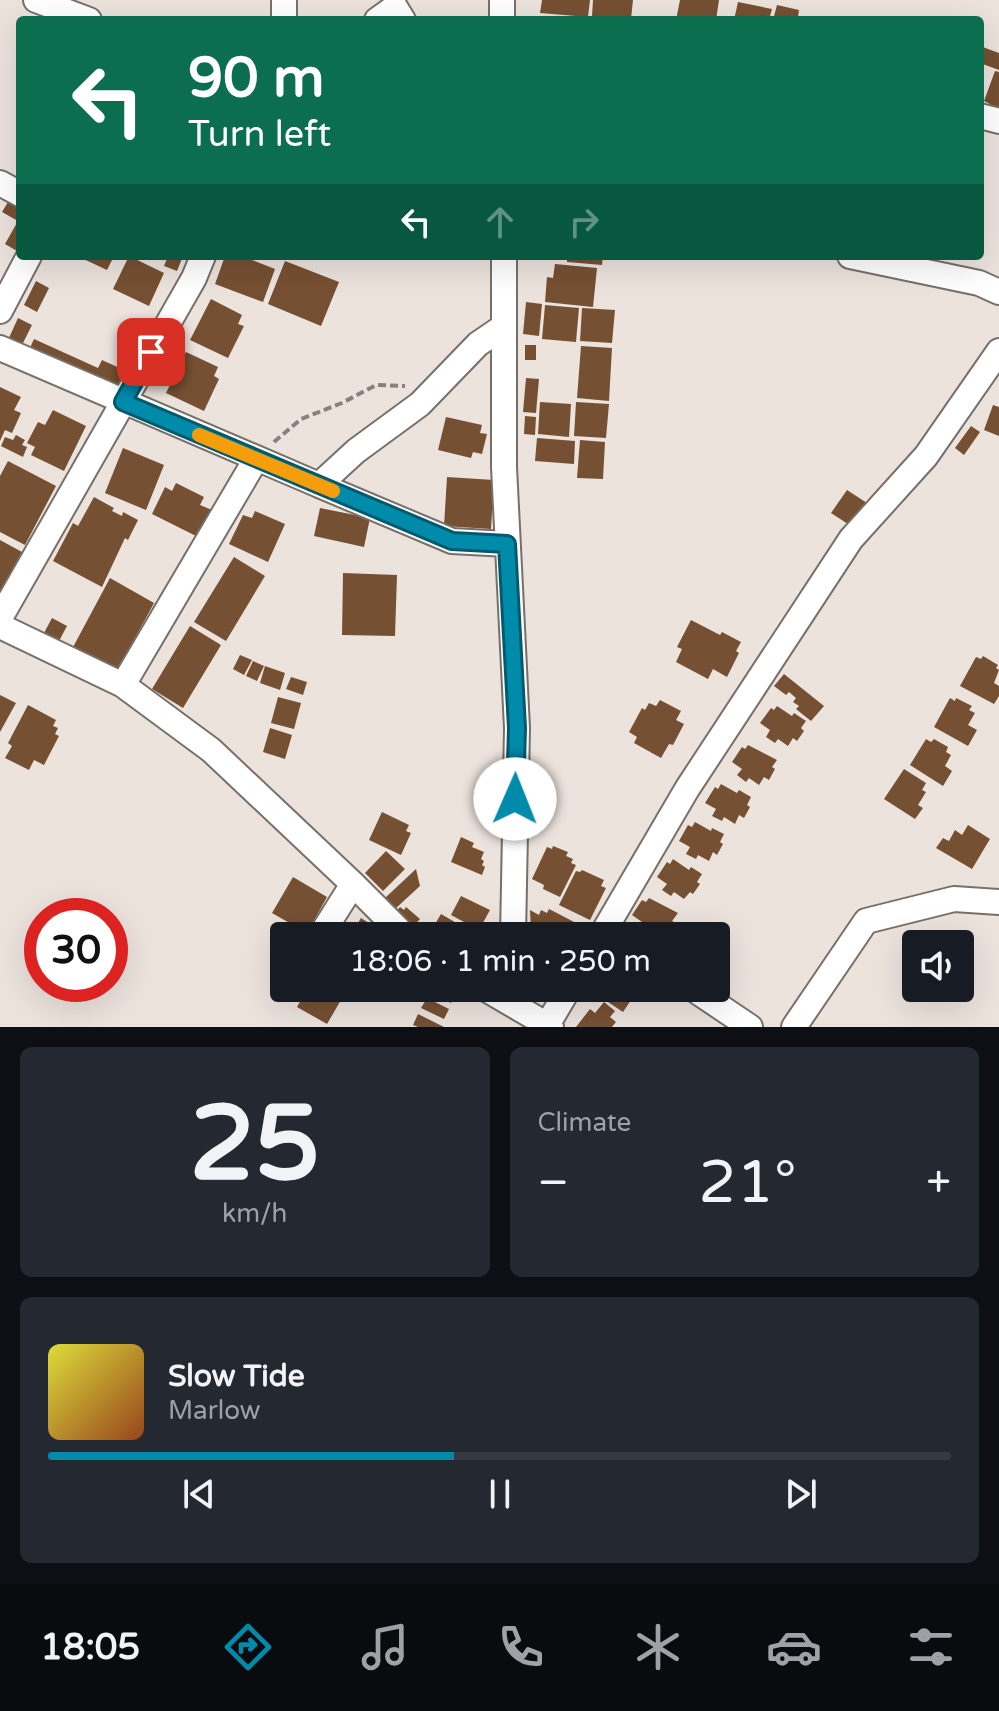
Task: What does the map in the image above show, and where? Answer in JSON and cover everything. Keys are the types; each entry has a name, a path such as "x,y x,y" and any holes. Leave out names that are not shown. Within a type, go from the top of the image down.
{"street":[{"path":"36,0 78,16"},
{"path":"383,16 395,7 401,16"},
{"path":"0,311 27,260"},
{"path":"0,618 194,278 201,260"},
{"path":"504,260 502,416 517,728 513,922"},
{"path":"869,260 979,283 999,292"},
{"path":"319,485 356,451 420,404 478,344 503,327"},
{"path":"0,348 452,541 507,544"},
{"path":"614,922 687,789 851,539 926,456 999,351"},
{"path":"123,685 256,459"},
{"path":"0,626 123,685 211,750 391,922"},
{"path":"329,922 353,884"},
{"path":"794,1027 866,921 954,899 999,902"},
{"path":"515,1006 548,1026 561,1002"},
{"path":"713,1002 750,1027"}],"path":[{"path":"256,459 301,419 376,385 436,388"}],"building":[{"path":"542,0 590,0 588,16 540,13"},
{"path":"593,0 633,0 631,16 592,16"},
{"path":"680,0 719,0 717,16 677,16"},
{"path":"738,2 772,9 770,16 735,16"},
{"path":"777,5 799,10 798,16 774,16"},
{"path":"984,47 999,53 999,70 984,64"},
{"path":"995,71 999,72 999,111 988,107 990,104 984,101"},
{"path":"8,202 16,206 16,220 2,212"},
{"path":"16,225 16,250 5,244"},
{"path":"86,260 112,260 107,270"},
{"path":"127,260 137,260 164,273 149,306 113,289"},
{"path":"166,260 181,260 177,271 164,266"},
{"path":"224,260 252,260 275,269 263,302 215,284"},
{"path":"567,260 603,260 602,265"},
{"path":"285,261 339,282 321,326 268,304"},
{"path":"555,264 597,268 593,307 545,302 547,277 553,278"},
{"path":"36,281 49,288 37,312 24,305"},
{"path":"211,299 242,315 238,324 244,326 228,358 190,340"},
{"path":"526,302 542,304 539,336 523,334"},
{"path":"545,305 579,308 576,342 542,339"},
{"path":"582,308 615,310 612,343 580,341"},
{"path":"18,318 32,325 21,347 8,340"},
{"path":"34,339 98,368 102,360 126,371 117,390 29,350"},
{"path":"525,345 536,345 536,360 525,360"},
{"path":"581,346 612,348 609,401 577,398"},
{"path":"186,352 218,367 214,376 219,379 204,411 166,393"},
{"path":"526,378 539,379 536,413 523,412"},
{"path":"0,387 21,397 14,410 21,413 12,433 5,430 0,441"},
{"path":"540,402 571,404 569,437 538,434"},
{"path":"576,402 609,404 606,438 574,436"},
{"path":"993,405 999,407 999,436 984,430"},
{"path":"53,410 86,426 64,471 31,455 35,447 27,443 38,422 45,425"},
{"path":"525,416 536,417 535,435 524,434"},
{"path":"446,417 482,425 480,433 487,434 482,454 473,452 471,458 438,450"},
{"path":"971,426 980,432 964,455 955,448"},
{"path":"16,435 25,440 22,445 27,447 23,457 1,446 5,437 13,440"},
{"path":"537,438 575,441 574,464 535,461"},
{"path":"580,440 605,442 603,479 577,478"},
{"path":"123,448 164,465 146,510 105,493"},
{"path":"8,461 56,486 25,545 0,532 0,476"},
{"path":"447,477 494,480 491,529 444,526"},
{"path":"176,483 204,497 200,505 212,510 198,537 152,514 165,487 172,491"},
{"path":"847,490 867,503 851,526 831,513"},
{"path":"94,497 114,508 112,511 122,516 123,512 138,520 128,540 125,538 102,587 53,561 73,523 78,526"},
{"path":"320,508 370,518 364,547 314,536"},
{"path":"255,511 285,524 268,562 229,544 243,515 252,518"},
{"path":"0,540 22,552 0,594"},
{"path":"234,557 265,576 226,641 194,622"},
{"path":"343,573 397,575 395,636 342,635"},
{"path":"110,578 154,603 116,673 72,649"},
{"path":"52,618 67,626 59,641 44,633"},
{"path":"691,620 741,642 727,677 713,669 708,679 676,662 682,649 677,647"},
{"path":"190,626 221,645 183,708 152,689"},
{"path":"240,655 252,660 244,675 233,669"},
{"path":"983,656 998,665 994,683 999,686 999,696 994,704 960,686 976,657 981,659"},
{"path":"253,661 264,666 257,681 246,676"},
{"path":"265,666 285,673 280,690 260,683"},
{"path":"784,674 824,706 811,721 796,709 799,706 793,702 796,698 774,686"},
{"path":"291,677 307,682 303,695 286,689"},
{"path":"0,695 16,703 0,732"},
{"path":"278,697 301,703 294,729 271,723"},
{"path":"950,698 972,706 969,710 975,713 968,725 977,730 968,746 934,727"},
{"path":"660,700 681,711 676,720 684,724 673,745 669,744 661,758 634,743 637,737 629,732 642,708 645,710 649,703 656,706"},
{"path":"28,705 56,720 53,726 58,728 55,734 59,736 44,765 34,760 29,770 5,758 12,746 8,743"},
{"path":"777,706 806,721 797,741 793,738 788,746 778,739 775,743 766,737 770,730 760,723 771,708 774,710"},
{"path":"270,728 292,735 285,759 263,752"},
{"path":"926,739 931,742 934,739 948,747 946,752 951,755 945,766 952,771 943,786 910,765"},
{"path":"748,745 777,760 769,780 764,777 759,785 749,778 746,782 737,775 742,769 732,762 742,747 745,749"},
{"path":"904,769 926,783 922,790 926,792 918,805 923,808 915,819 884,799"},
{"path":"721,784 751,797 744,818 739,815 735,824 724,817 722,821 712,816 716,809 705,803 715,787 718,789"},
{"path":"382,812 409,825 406,831 411,833 401,855 369,840"},
{"path":"695,822 724,834 717,855 713,852 709,861 698,855 696,859 686,854 690,847 679,841 688,825 692,827"},
{"path":"968,825 990,839 972,869 936,848 943,838 949,841 955,830 962,835"},
{"path":"461,837 484,852 482,875 451,862"},
{"path":"553,846 568,852 566,856 573,859 571,863 576,865 560,897 543,889 544,885 532,879 547,847 552,849"},
{"path":"386,851 405,869 383,891 365,873"},
{"path":"673,859 689,870 691,867 702,874 693,894 690,892 684,899 674,892 671,896 662,890 667,884 657,877 667,862 670,864"},
{"path":"416,869 420,886 395,909 385,898"},
{"path":"582,870 604,880 601,886 606,888 590,920 559,905 576,871"},
{"path":"293,877 327,897 313,922 288,922 272,913"},
{"path":"461,896 490,910 483,922 464,922 451,915"},
{"path":"649,898 678,913 674,922 642,922 632,915 642,900 646,902"},
{"path":"400,907 404,910 406,907 420,919 417,922 405,922 395,913"},
{"path":"549,909 574,922 531,922 530,910 539,915 541,910 547,913"},
{"path":"441,914 455,922 436,922"},
{"path":"300,1002 340,1002 327,1024 297,1007"},
{"path":"425,1002 435,1002 449,1009 444,1019 421,1008"},
{"path":"604,1002 615,1011 610,1017 616,1022 612,1027 576,1027 590,1009 595,1013"},
{"path":"608,1002 630,1002 623,1012"},
{"path":"418,1014 444,1027 413,1025"}],"slow traffic":[{"path":"199,435 333,491"}],"route":[{"path":"151,352 123,402 452,541 507,544 517,728 515,799"}]}
